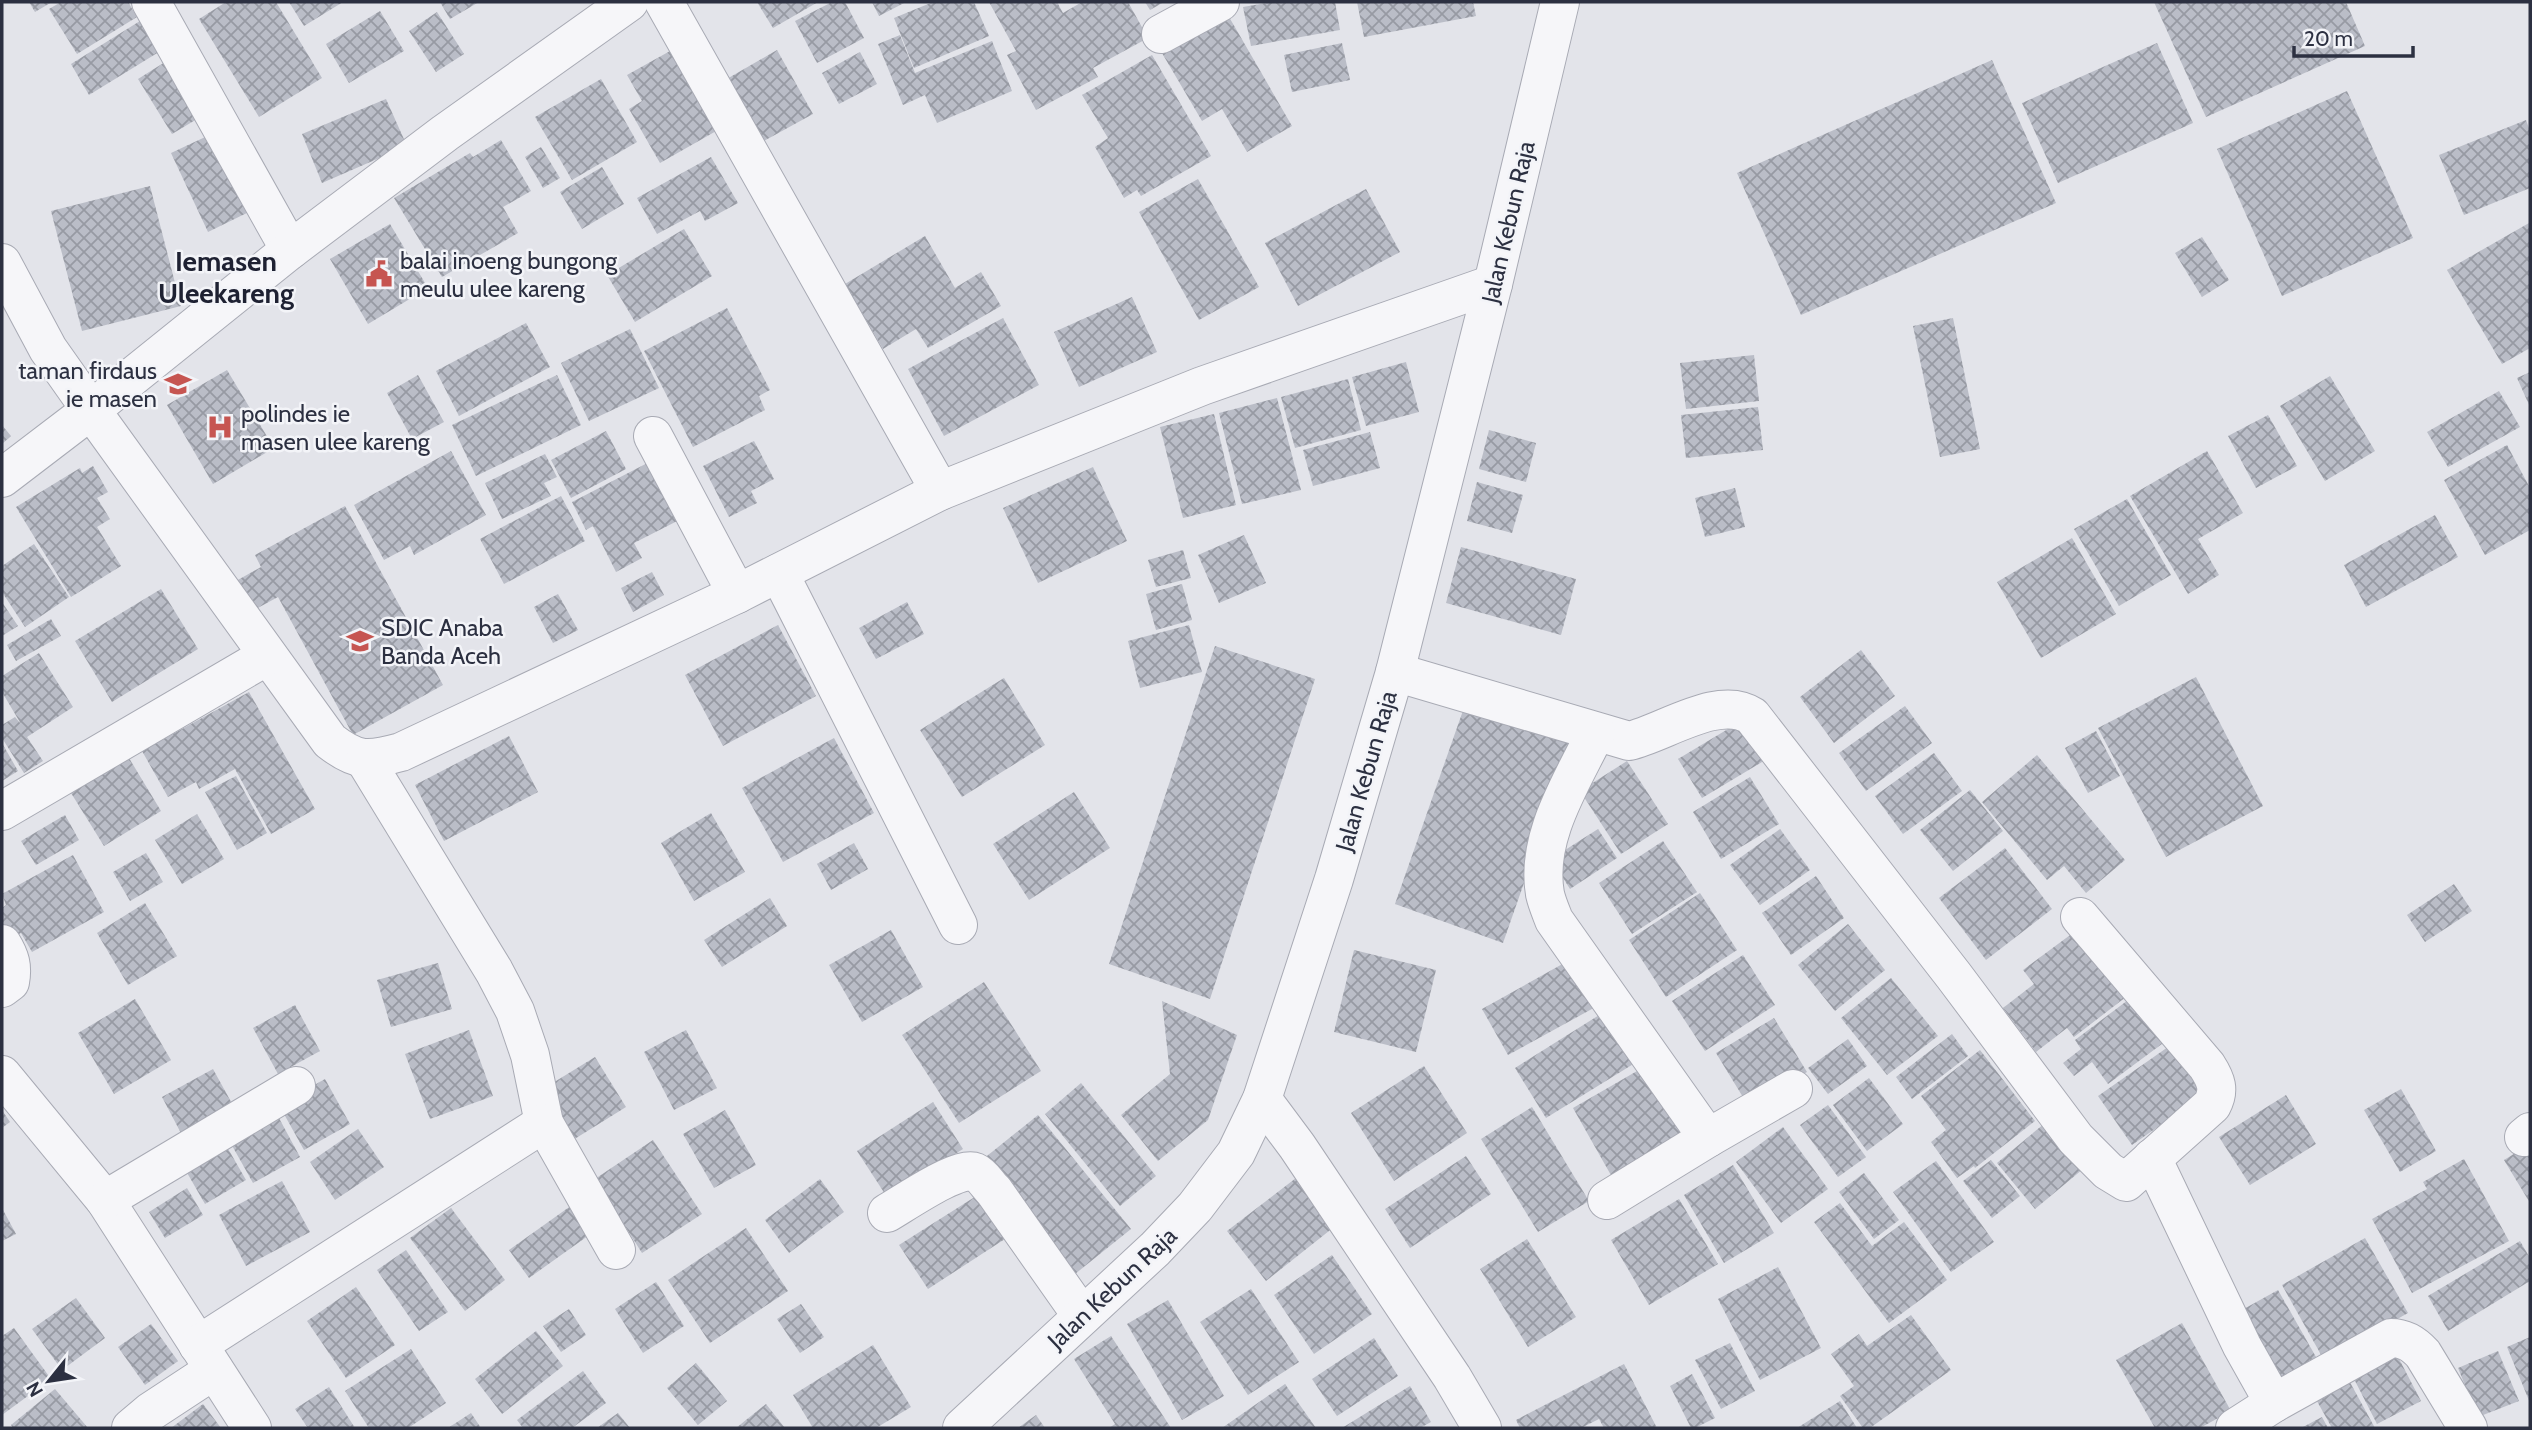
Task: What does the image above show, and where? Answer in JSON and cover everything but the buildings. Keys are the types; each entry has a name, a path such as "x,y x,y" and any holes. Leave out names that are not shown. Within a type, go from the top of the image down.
{"street":[{"path":"151,2 290,250"},
{"path":"2,478 290,250 445,133 629,2"},
{"path":"664,2 940,491"},
{"path":"1161,34 1220,2"},
{"name":"Jalan Kebun Raja","path":"962,1428 1155,1249 1195,1207 1236,1153 1262,1099 1330,892 1395,672 1493,284 1560,2"},
{"path":"2,263 48,349 267,656 330,741 347,754 365,760 401,752 737,594 940,491 1202,386 1493,284"},
{"path":"653,436 737,594"},
{"path":"779,573 958,925"},
{"path":"2,811 267,656"},
{"path":"1395,672 1629,741 1709,712 1734,708 1752,716 1954,976 2076,1139 2108,1171 2126,1182 2212,1105 2217,1090 2215,1078 2080,917"},
{"path":"1596,733 1554,821 1546,847 1543,870 1545,897 1554,920 1708,1138"},
{"path":"365,760 494,971 515,1011 530,1055 544,1123 616,1250"},
{"path":"2,944 13,970 10,982 2,988"},
{"path":"2,1075 105,1199 252,1428"},
{"path":"105,1199 296,1086"},
{"path":"1607,1200 1793,1089"},
{"path":"1262,1099 1297,1146 1452,1377 1482,1428"},
{"path":"131,1428 206,1358 544,1123"},
{"path":"2152,1158 2242,1346 2274,1403"},
{"path":"887,1213 965,1170 978,1173 1082,1316"},
{"path":"2235,1428 2274,1403 2391,1338 2399,1338 2416,1346 2423,1354 2468,1428"}],"place":[{"name":"balai inoeng bungong meulu ulee kareng","path":"379,274"},
{"name":"taman firdaus ie masen","path":"178,384"},
{"name":"polindes ie masen ulee kareng","path":"220,427"},
{"name":"SDIC Anaba Banda Aceh","path":"360,641"}],"district":[{"name":"Iemasen Uleekareng","path":"226,277"}]}
